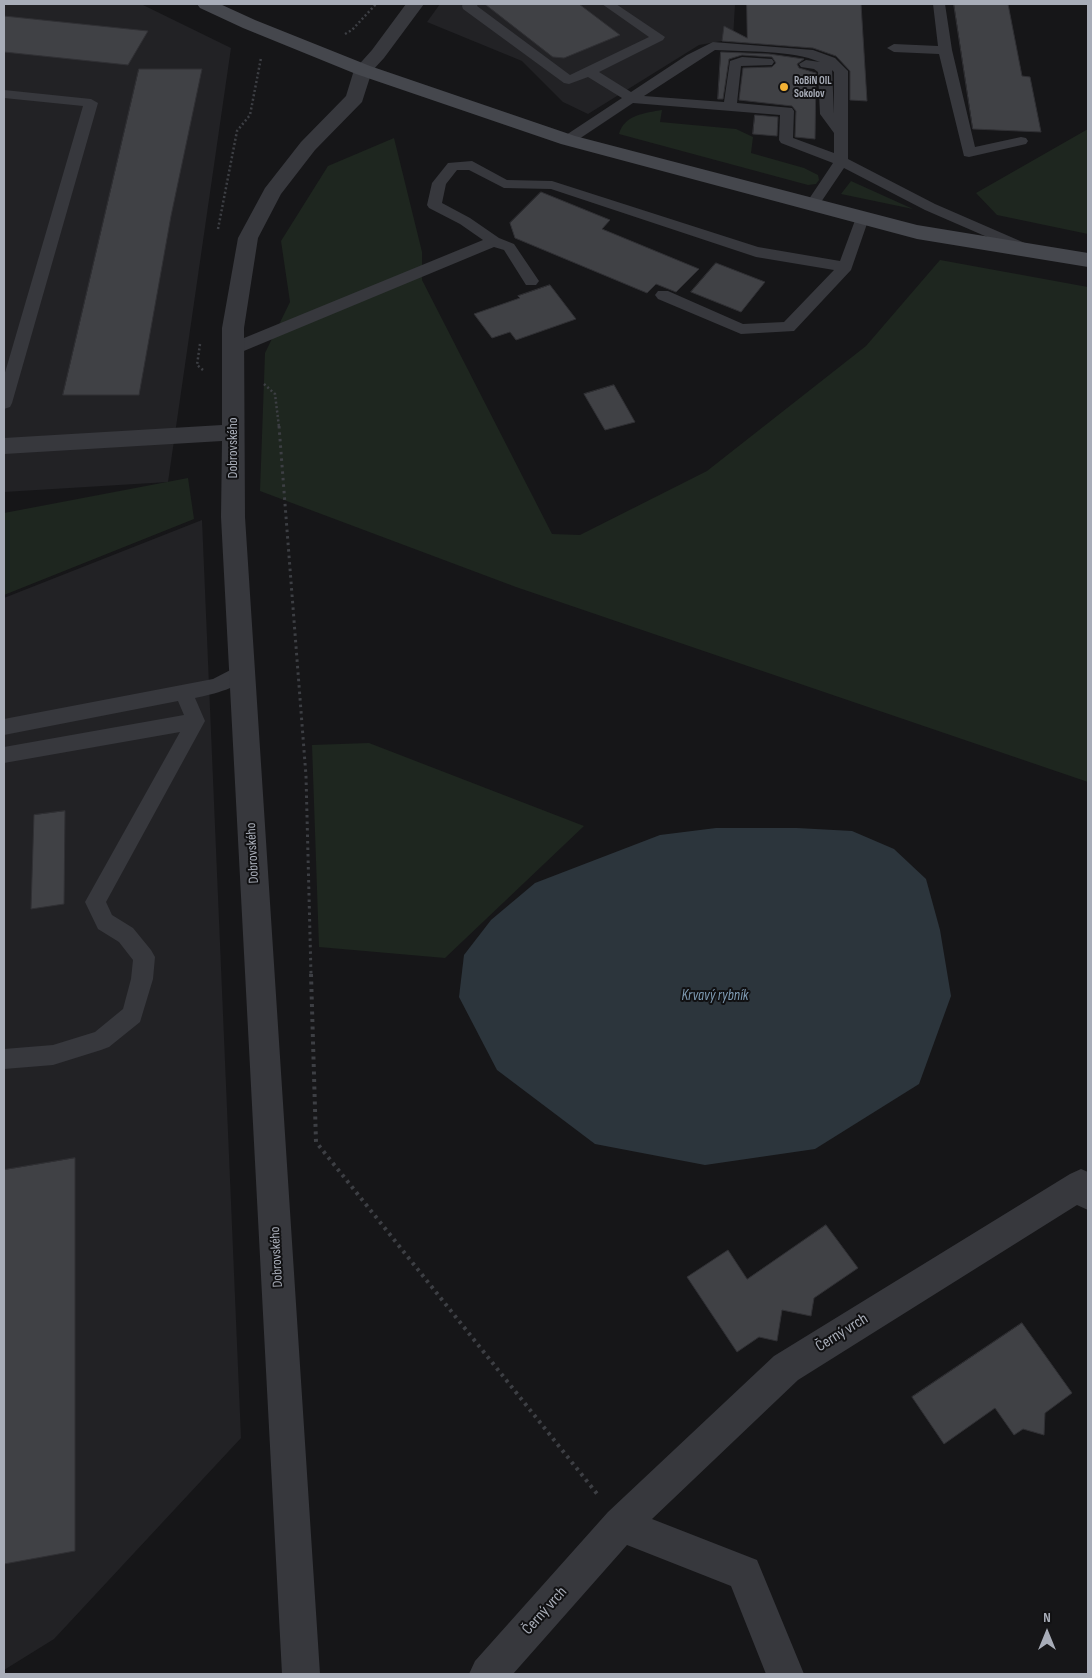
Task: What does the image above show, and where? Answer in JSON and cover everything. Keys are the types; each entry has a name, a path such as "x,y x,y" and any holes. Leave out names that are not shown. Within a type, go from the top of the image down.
{"main road":[{"path":"206,4 249,24 364,70 568,140 917,232 1088,260"}],"street":[{"path":"364,70 415,4"},
{"name":"Dobrovského","path":"301,1674 233,517 233,328 248,238 272,192 308,146 355,98 364,70"},
{"path":"4,446 233,432"},
{"name":"Černý vrch","path":"488,1674 621,1525 786,1368 1081,1185 1088,1194"},
{"path":"621,1525 744,1573 785,1674"}],"lane":[{"path":"472,4 468,6 569,80 658,37 608,4"},
{"path":"939,4 945,50 969,153 1021,141"},
{"path":"568,140 713,46 813,54 830,61 841,71 841,161 812,205"},
{"path":"894,48 945,50"},
{"path":"730,106 734,64 742,60 817,65 825,70 827,114 841,133"},
{"path":"589,72 632,99 787,111 786,140 841,161 930,207 1033,252"},
{"path":"4,94 91,103 4,403"},
{"path":"531,281 509,247 494,242 465,221 434,205 439,183 453,166 472,166 504,184 552,185 756,252 846,267"},
{"path":"663,295 741,329 788,327 846,267 862,218"},
{"path":"233,349 494,242"},
{"path":"4,727 217,686 242,671"},
{"path":"184,693 196,721"},
{"path":"4,755 196,721"},
{"path":"4,1059 53,1056 101,1040 132,1014 142,979 144,957 126,935 105,922 94,902 196,721"}],"path":[{"path":"338,34 352,30 376,4"},
{"path":"218,234 237,131 250,115 261,57"},
{"path":"201,337 197,365 204,371 262,382 275,394 277,406 306,776 316,1142 621,1525"}],"shaded area":[{"path":"4,4 141,4 231,48 168,482 4,492"},
{"path":"440,4 735,4 733,39 699,45 588,114 563,102 522,61 427,22"},
{"path":"662,110 660,122 736,129 753,137 751,153 804,168 818,175 819,180 816,184 808,185 619,134 625,123 630,119 642,114"},
{"path":"1088,129 1088,234 997,215 976,193"},
{"path":"394,138 422,252 422,280 552,534 580,535 707,471 866,346 940,260 1088,287 1088,782 516,587 260,491 265,353 290,302 281,241 328,166"},
{"path":"851,181 913,209 841,194"},
{"path":"188,478 194,519 4,595 4,513"},
{"path":"202,520 241,1438 54,1639 4,1670 4,598"},
{"path":"369,743 584,826 445,958 319,947 312,745"}],"water":[{"name":"Krvavý rybník","path":"716,828 797,828 852,831 894,849 926,879 940,930 951,996 919,1084 815,1149 705,1165 595,1144 497,1070 459,997 464,955 491,920 535,883 660,835"}],"building":[{"path":"485,4 579,4 620,35 564,58 553,57"},
{"path":"747,4 861,4 867,101 850,100 850,71 836,56 813,48 722,41 724,26 747,38"},
{"path":"954,4 1008,4 1022,76 1030,77 1041,132 973,129"},
{"path":"4,16 148,31 128,65 4,52"},
{"path":"721,52 769,54 804,59 797,64 799,68 816,73 815,139 795,137 796,111 792,106 739,100 743,68 772,67 776,63 772,57 742,55 729,59 723,99 718,99"},
{"path":"139,69 202,69 171,216 139,395 63,395"},
{"path":"755,115 778,117 777,136 753,134"},
{"path":"541,192 610,220 602,229 699,269 676,292 656,284 647,293 515,238 510,223"},
{"path":"716,263 765,282 741,312 691,292"},
{"path":"550,285 576,319 516,340 510,332 492,338 474,314 520,298 518,296"},
{"path":"614,385 635,422 605,430 584,394"},
{"path":"65,811 64,904 31,909 34,815"},
{"path":"75,1158 75,1551 4,1564 4,1170"},
{"path":"826,1225 858,1268 814,1298 811,1316 782,1310 777,1341 759,1337 737,1352 687,1277 728,1250 747,1279"},
{"path":"1022,1323 1072,1393 1045,1413 1044,1435 1023,1429 1014,1435 995,1408 944,1444 912,1397"}],"place":[{"name":"RoBiN OIL Sokolov","path":"784,87"}]}
